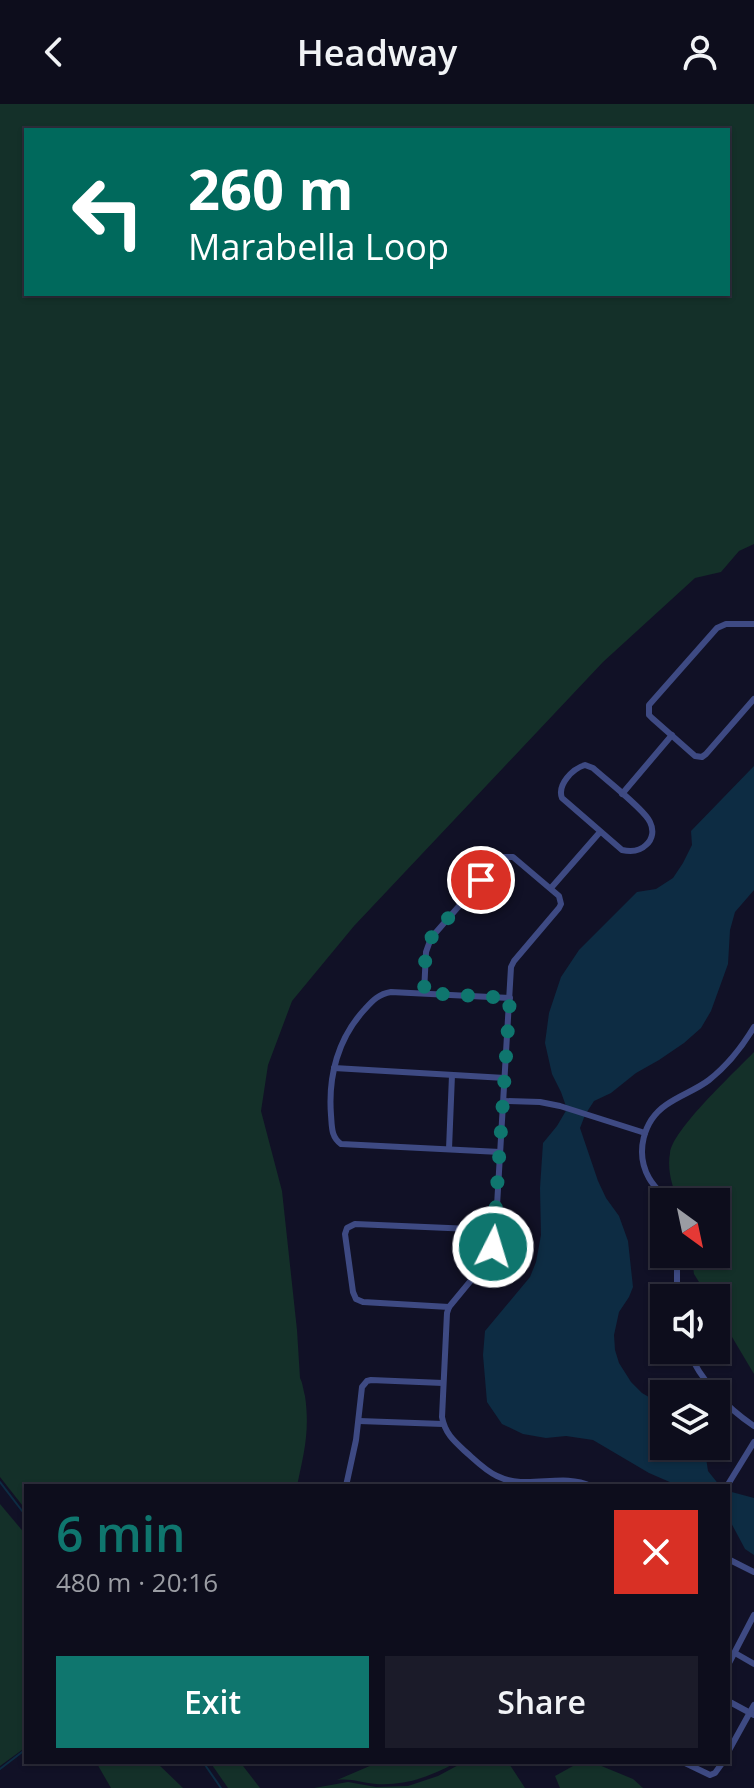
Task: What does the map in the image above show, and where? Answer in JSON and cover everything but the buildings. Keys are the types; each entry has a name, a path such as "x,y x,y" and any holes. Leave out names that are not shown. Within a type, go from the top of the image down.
{"street":[{"path":"754,624 726,624 717,628 649,705 649,715 695,756 704,756 754,699"},
{"path":"622,794 672,735"},
{"path":"585,765 593,768 622,794 649,820 652,832 650,841 640,850 618,848 562,798 560,792 561,786 577,768 585,765"},
{"path":"551,888 600,832"},
{"path":"424,993 426,952 431,938 499,859 505,855 513,857 559,896 560,906 511,967 493,1247 487,1261 449,1307 443,1424 451,1438 497,1477 516,1482 578,1481 586,1484"},
{"path":"500,1152 345,1145 333,1136 331,1112 334,1068 339,1050 353,1024 379,996 391,992 510,998"},
{"path":"656,1188 646,1171 642,1153 645,1133 657,1111 701,1086 726,1066 754,1027"},
{"path":"334,1068 505,1078"},
{"path":"449,1149 452,1075"},
{"path":"504,1101 560,1106 645,1133"},
{"path":"449,1307 359,1301 353,1292 345,1234 347,1228 355,1224 495,1230"},
{"path":"696,1364 722,1399 754,1426"},
{"path":"346,1484 359,1421 362,1387 367,1381 443,1383"},
{"path":"359,1421 443,1424"},
{"path":"729,1484 754,1442"},
{"path":"730,1560 754,1572"},
{"path":"730,1662 754,1615"},
{"path":"735,1653 754,1664"},
{"path":"730,1702 752,1714"},
{"path":"730,1749 752,1714 754,1705"},
{"path":"687,1764 710,1775 722,1764"}],"green space":[{"path":"0,104 754,104 754,544 739,551 721,572 695,578 603,662 354,926 292,1001 268,1065 261,1111 282,1191 300,1378 307,1420 297,1484 24,1484 24,1507 0,1477"},
{"path":"754,1052 754,1374 730,1334 730,1284 700,1284 693,1268 730,1268 730,1188 674,1188 672,1184 669,1166 674,1143 706,1101"},
{"path":"0,1504 24,1533 24,1748 0,1766"},
{"path":"97,1764 158,1764 183,1788 111,1788"},
{"path":"211,1764 242,1764 260,1788 228,1788"},
{"path":"374,1764 453,1764 408,1782 376,1784 337,1780"},
{"path":"460,1764 509,1764 525,1788 314,1788 348,1782 376,1787 408,1786 438,1776"},
{"path":"599,1765 633,1779 643,1788 560,1788 555,1776 573,1766"}],"water":[{"path":"754,766 754,890 735,912 730,930 728,964 711,1011 701,1028 684,1043 611,1093 594,1101 580,1128 598,1181 619,1216 628,1241 633,1287 619,1312 614,1335 615,1350 631,1382 650,1398 650,1460 706,1460 708,1471 718,1484 674,1484 593,1440 523,1434 502,1424 487,1402 483,1355 485,1331 530,1277 536,1262 541,1235 543,1143 567,1109 552,1074 545,1043 549,1013 561,977 579,950 637,892 656,889 673,878 692,845 691,831"},
{"path":"730,1492 754,1498 754,1555 745,1549 730,1521"}],"waterway":[{"path":"0,1482 24,1513"},
{"path":"0,1769 24,1751"},
{"path":"204,1764 221,1788"}],"route":[{"path":"481,880 431,938 426,952 424,993 510,998 493,1247"}]}
